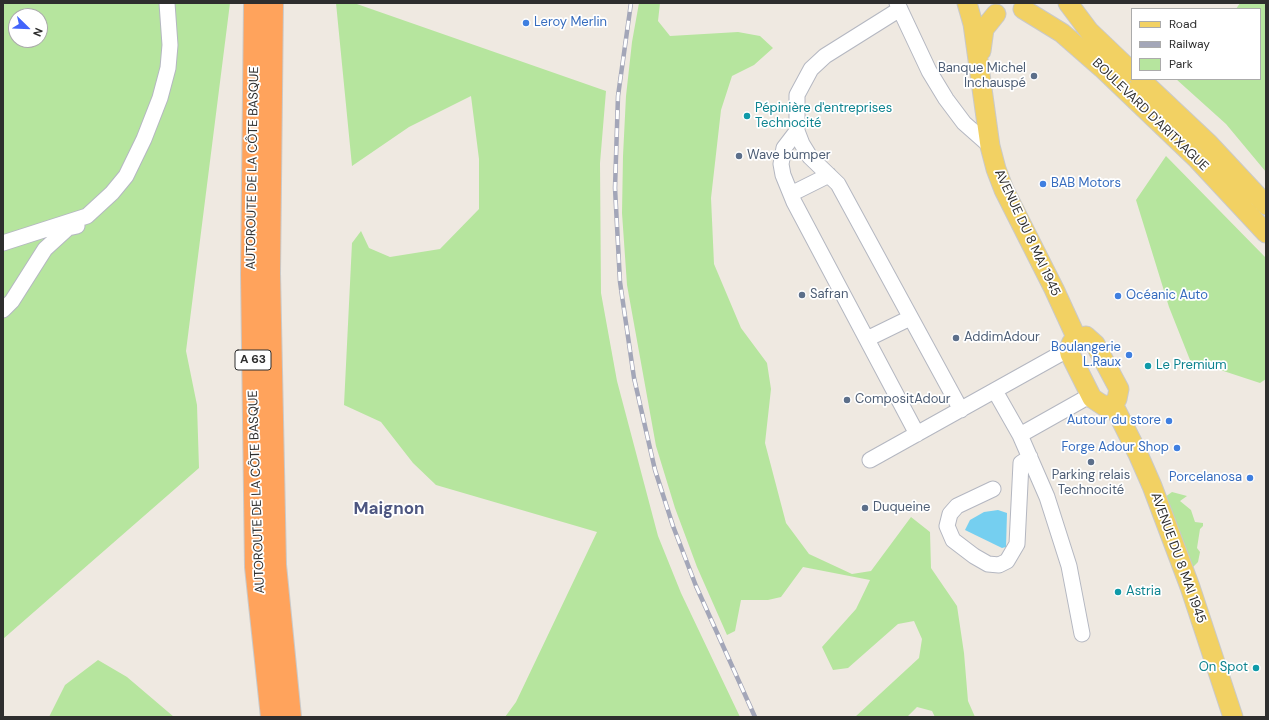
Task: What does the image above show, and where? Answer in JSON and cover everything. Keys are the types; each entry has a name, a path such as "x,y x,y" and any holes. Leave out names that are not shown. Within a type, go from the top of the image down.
{"highway":[{"name":"AUTOROUTE DE LA CÔTE BASQUE","path":"255,3 252,274 256,567 272,717"},
{"name":"AUTOROUTE DE LA CÔTE BASQUE","path":"272,3 269,273 275,557 290,717"}],"main road":[{"path":"968,3 996,14 1013,13 1028,6"},
{"name":"AVENUE DU 8 MAI 1945","path":"968,3 973,24 982,100 990,146 1004,190 1054,289 1092,398"},
{"name":"BOULEVARD D'ARITXAGUE","path":"1068,3 1089,31 1131,71"},
{"name":"BOULEVARD D'ARITXAGUE","path":"1028,6 1102,68 1198,160 1266,233"},
{"name":"AVENUE DU 8 MAI 1945","path":"982,100 981,42 984,28 996,14"},
{"name":"BOULEVARD D'ARITXAGUE","path":"1141,80 1209,144 1266,205"},
{"path":"1073,344 1086,336 1095,344 1119,389 1118,399 1113,404 1104,406 1092,398"},
{"name":"AVENUE DU 8 MAI 1945","path":"1113,404 1152,486 1190,587 1233,717"}],"street":[{"path":"3,243 87,216 112,193 126,176 160,98 168,68 170,45 167,3"},
{"path":"961,410 838,184 810,157 802,144 797,131 797,95 811,69 825,56 899,6 929,72 946,99 964,123 990,146"},
{"path":"797,131 784,148 781,164 783,175 791,194 917,434"},
{"path":"791,194 829,175"},
{"path":"3,310 12,301 45,248 68,228 93,222 106,208 112,193"},
{"path":"867,339 910,318"},
{"path":"870,460 995,391 1073,344"},
{"path":"995,391 1030,456 1058,528 1068,566 1082,634"},
{"path":"1020,435 1084,399 1092,398"},
{"path":"993,489 957,506 950,514 947,526 952,540 988,564 999,565 1007,561 1017,544 1022,462 1030,456"}],"green space":[{"path":"3,3 230,3 186,351 197,405 199,468 3,639"},
{"path":"336,3 354,3 606,91 600,163 601,293 617,381 658,536 681,593 740,717 505,717 516,702 597,532 436,485 413,463 381,422 344,405 352,243 361,231 369,248 390,257 440,249 479,209 479,159 471,96 409,127 352,166"},
{"path":"639,3 660,3 658,21 670,36 738,32 760,36 773,48 754,65 732,76 721,110 711,198 714,264 741,328 767,363 771,389 765,443 786,523 809,554 852,574 871,571 911,517 930,532 931,568 957,606 964,653 968,701 975,717 935,717 932,711 917,707 907,717 855,717 919,658 922,639 914,621 898,624 848,668 833,670 822,647 856,609 870,580 803,567 781,597 768,600 741,600 735,631 727,635 697,567 675,508 656,446 627,285 622,213 623,156 626,96 632,42"},
{"path":"1240,3 1266,3 1266,172 1226,124 1177,80 1261,80 1261,8 1237,8"},
{"path":"1166,156 1266,258 1266,379 1260,383 1190,360 1169,307 1136,200"},
{"path":"1172,492 1187,496 1180,501 1191,510 1195,522 1203,523 1203,526 1200,529 1197,548 1200,552 1198,562 1193,567 1189,565 1165,497"},
{"path":"98,660 127,677 174,717 49,717 65,685"}],"water":[{"path":"998,510 1007,513 1006,547 1002,548 965,530 970,520 984,512"}],"railway":[{"path":"631,3 618,96 615,188 620,282 634,378 655,470 673,526 696,586 755,717"}],"place":[{"name":"Leroy Merlin","path":"526,23"},
{"name":"Banque Michel Inchauspé","path":"1034,76"},
{"name":"Pépinière d'entreprises Technocité","path":"747,116"},
{"name":"Wave bumper","path":"739,156"},
{"name":"BAB Motors","path":"1043,184"},
{"name":"Safran","path":"802,295"},
{"name":"Océanic Auto","path":"1118,296"},
{"name":"AddimAdour","path":"956,338"},
{"name":"Boulangerie L.Raux","path":"1129,355"},
{"name":"Le Premium","path":"1148,366"},
{"name":"CompositAdour","path":"847,400"},
{"name":"Autour du store","path":"1169,421"},
{"name":"Forge Adour Shop","path":"1177,448"},
{"name":"Parking relais Technocité","path":"1091,462"},
{"name":"Porcelanosa","path":"1250,478"},
{"name":"Duqueine","path":"865,508"},
{"name":"Astria","path":"1118,592"},
{"name":"On Spot","path":"1256,668"}],"district":[{"name":"Maignon","path":"389,510"}]}
